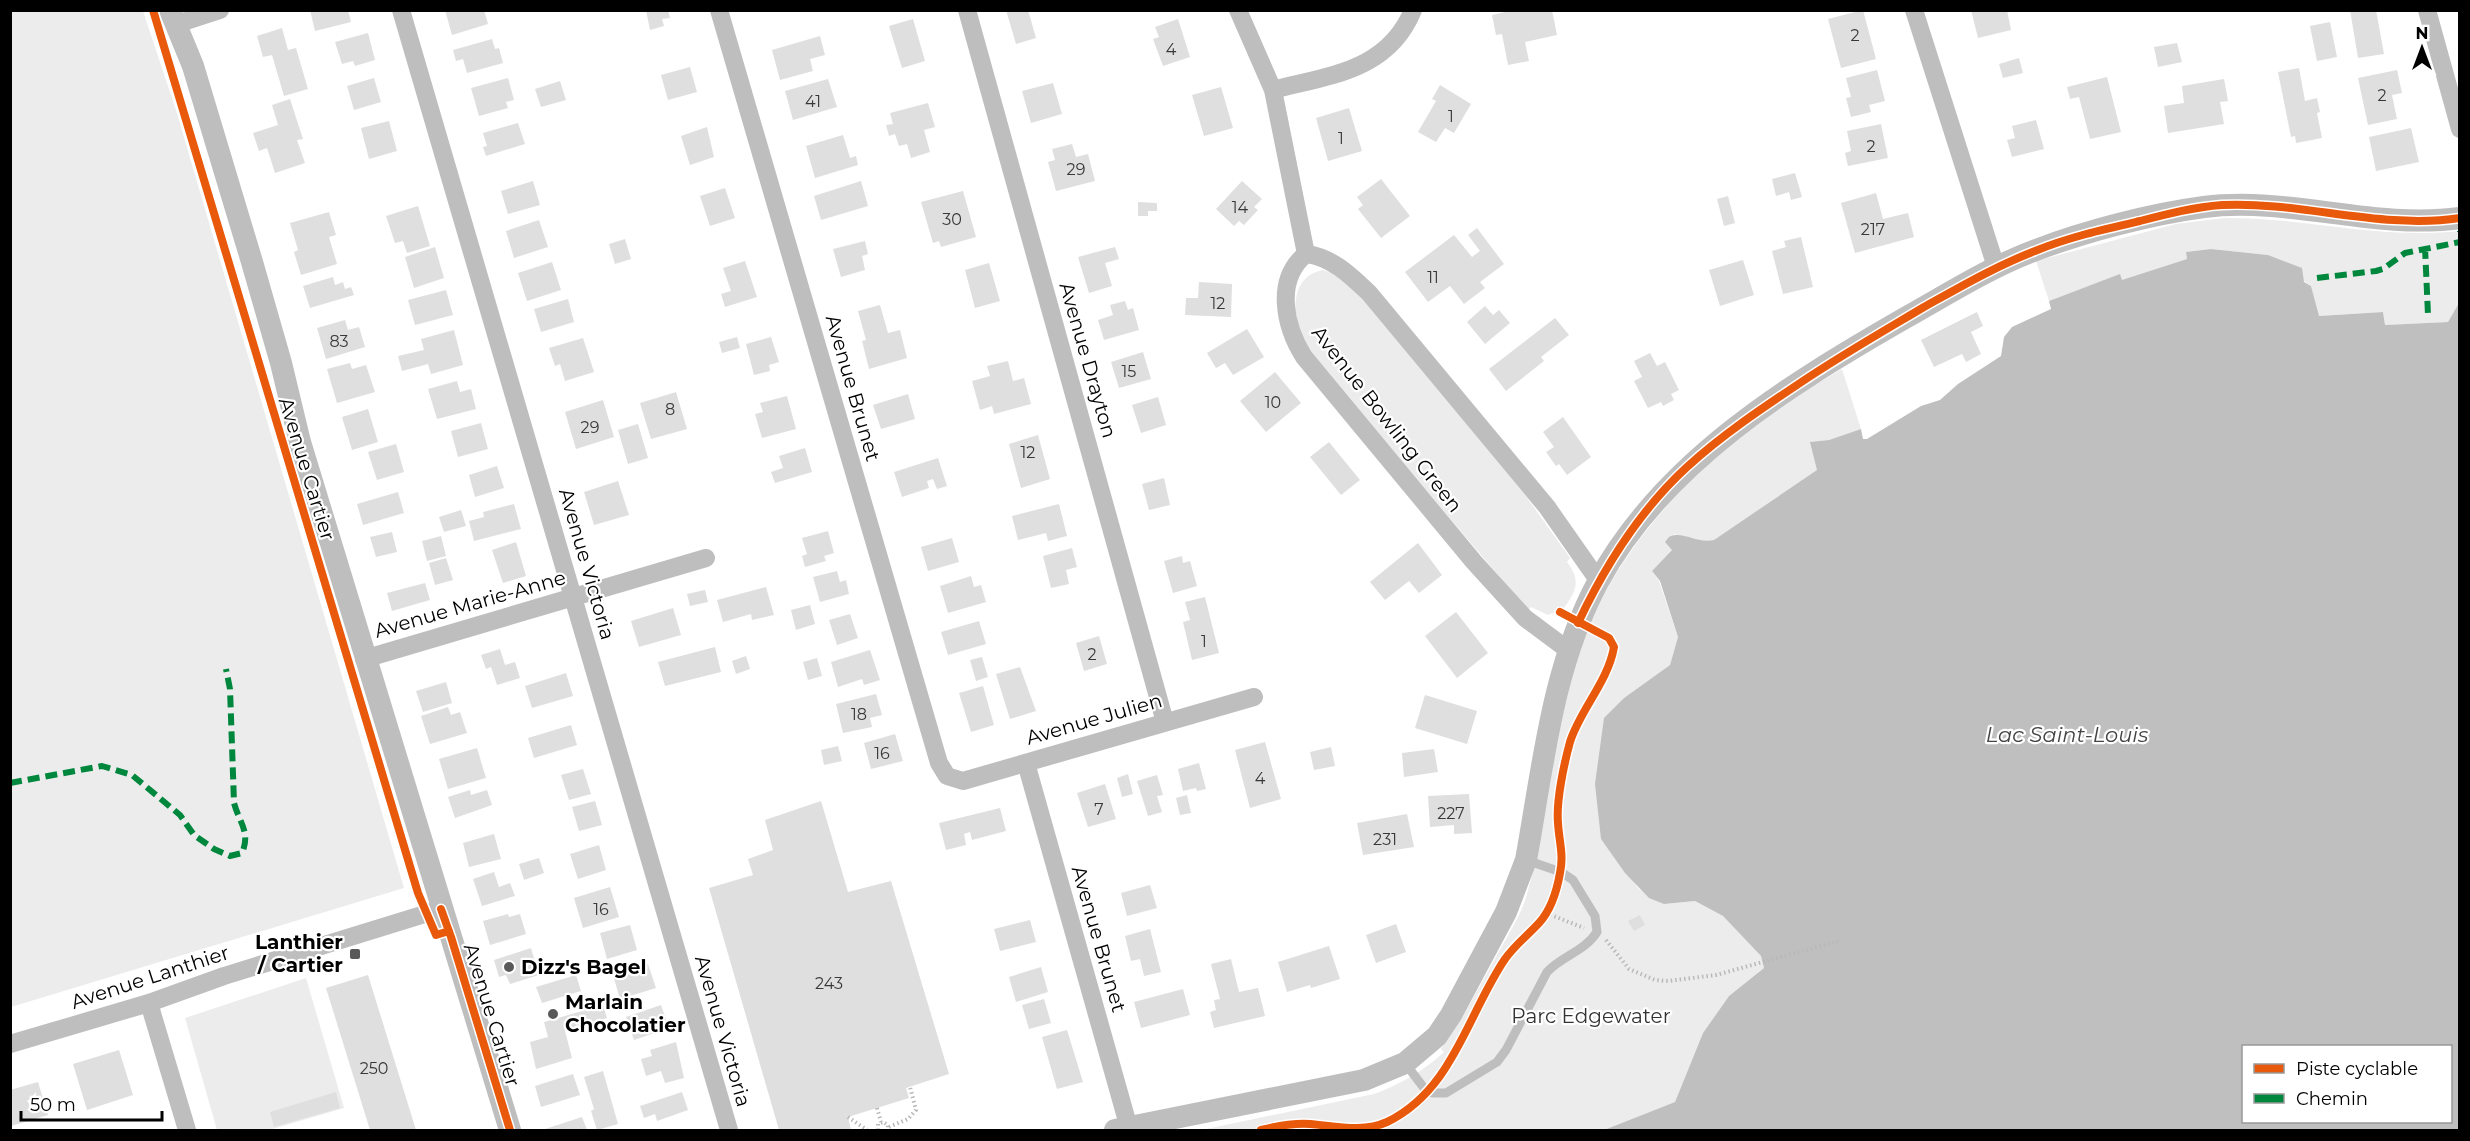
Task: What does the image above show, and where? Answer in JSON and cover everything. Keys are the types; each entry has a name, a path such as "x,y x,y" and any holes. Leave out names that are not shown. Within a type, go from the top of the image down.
{"street":[{"path":"173,17 220,10"},
{"name":"Avenue Victoria","path":"401,10 729,1131"},
{"name":"Avenue Brunet","path":"720,10 939,763 947,776"},
{"name":"Avenue Drayton","path":"967,10 1165,722"},
{"path":"1238,10 1273,90 1306,254 1318,255 1332,262 1370,293 1547,507 1599,580"},
{"path":"1273,90 1350,70 1373,60 1396,40 1406,27 1413,10"},
{"path":"1914,10 1996,267"},
{"path":"2427,10 2460,129"},
{"name":"Avenue Cartier","path":"173,17 199,87 252,262 281,363 300,442 364,659 441,909 452,937 510,1131"},
{"path":"1122,1129 1364,1080 1405,1063 1437,1036 1506,912 1526,860 1554,708 1568,650 1599,580 1644,513 1687,467 1745,420 1844,354 1996,267 2038,249 2084,235 2203,207 2257,206 2400,221 2460,218"},
{"name":"Avenue Bowling Green","path":"1306,254 1298,261 1293,271 1286,302 1290,330 1304,357 1474,562 1510,602 1525,618 1568,650"},
{"name":"Avenue Marie-Anne","path":"364,659 706,558"},
{"name":"Avenue Julien","path":"947,776 963,781 1254,697"},
{"name":"Avenue Brunet","path":"1026,763 1122,1129"},
{"name":"Avenue Lanthier","path":"10,1044 149,1003 224,976 441,909"},
{"path":"149,1003 187,1131"}],"lane":[{"path":"1405,1063 1426,1092 1446,1093 1497,1062 1506,1050 1547,972 1556,962 1590,944 1597,932 1594,916 1573,880 1561,872 1526,860"}],"path":[{"path":"1540,922 1550,904"},
{"path":"1546,913 1588,929"},
{"path":"1603,938 1629,969 1655,980 1692,979 1839,941"},
{"path":"881,1122 887,1123 888,1129 908,1119 916,1110 910,1087"},
{"path":"877,1108 881,1122"},
{"path":"848,1117 869,1131 878,1130 877,1126 881,1122"}],"green space":[{"path":"11,10 143,11 176,110 404,888 11,1007"},
{"path":"2224,218 2283,221 2400,233 2459,231 2459,303 2448,322 2385,325 2383,312 2318,316 2311,286 2268,255 2211,249 2186,252 2187,259 2121,281 2119,275 2049,301 2036,261 2176,224"},
{"path":"1323,270 1334,274 1359,294 1523,492 1570,558 1567,562 1574,574 1576,586 1563,609 1548,615 1531,607 1528,610 1316,359 1303,339 1296,315 1296,303 1298,291 1303,282 1311,274"},
{"name":"Parc Edgewater","path":"1842,369 1861,429 1829,440 1811,442 1818,470 1714,540 1703,542 1674,534 1672,550 1652,571 1659,581 1678,637 1670,665 1624,698 1604,719 1601,839 1639,889 1664,904 1695,901 1723,916 1761,956 1764,968 1729,996 1703,1033 1675,1102 1604,1130 1201,1130 1374,1094 1411,1077 1444,1052 1441,1049 1514,926 1524,902 1539,846 1564,699 1577,655 1594,613 1616,574 1642,537 1702,469 1772,411"},
{"path":"306,978 344,1108 269,1130 217,1130 185,1018"}],"water":[{"name":"Lac Saint-Louis","path":"2211,249 2268,255 2302,268 2304,282 2311,286 2319,316 2383,312 2385,325 2448,322 2459,303 2459,1130 1604,1130 1675,1102 1703,1033 1729,996 1764,968 1761,956 1723,916 1695,901 1664,904 1649,898 1625,873 1601,839 1595,784 1604,718 1624,698 1670,665 1678,637 1660,581 1652,571 1672,550 1665,542 1674,535 1707,541 1714,540 1817,470 1810,442 1829,440 1861,429 1863,439 1867,439 1921,406 1940,400 1958,384 2001,356 2004,337 2012,327 2051,309 2049,301 2120,274 2122,280 2187,259 2186,252"}],"building":[{"path":"310,10 348,10 351,22 315,31"},
{"path":"445,10 484,10 488,24 452,35"},
{"path":"646,10 668,10 670,18 662,19 664,26 650,30"},
{"path":"1006,10 1028,10 1036,38 1016,44"},
{"path":"1514,10 1552,10 1557,35 1525,42 1529,61 1508,65 1502,34 1496,35 1492,15"},
{"path":"1863,10 1876,59 1841,68 1828,19"},
{"path":"1971,10 2007,10 2011,30 1978,38"},
{"path":"2350,10 2376,10 2384,54 2358,58"},
{"path":"913,19 925,61 902,68 889,26"},
{"path":"1178,19 1190,57 1163,66 1153,39 1159,37 1155,27"},
{"path":"2330,22 2337,57 2317,61 2310,26"},
{"path":"282,28 288,50 296,48 308,89 284,96 272,55 263,57 257,36"},
{"path":"368,33 375,60 355,66 353,61 342,64 335,42"},
{"path":"820,36 825,55 810,59 813,71 780,80 772,50"},
{"path":"492,39 495,49 499,48 503,63 467,73 463,59 456,61 453,50"},
{"path":"2177,43 2182,62 2158,67 2154,47"},
{"path":"2019,58 2023,73 2003,78 1999,64"},
{"path":"690,67 697,92 668,100 661,75"},
{"path":"2299,68 2305,101 2317,98 2320,112 2317,113 2322,138 2296,143 2295,136 2291,137 2278,72"},
{"path":"1877,70 1885,101 1869,105 1871,112 1851,117 1846,98 1851,97 1846,78"},
{"path":"2397,70 2402,93 2392,95 2397,119 2368,125 2358,78"},
{"path":"2107,77 2121,132 2090,139 2079,97 2070,99 2067,87"},
{"path":"374,78 381,102 354,110 347,86"},
{"path":"508,78 514,100 506,102 508,108 479,116 471,88"},
{"path":"828,79 837,107 793,120 785,91"},
{"path":"2224,79 2228,101 2220,102 2224,124 2168,133 2164,106 2184,103 2182,86"},
{"path":"560,81 566,100 541,107 535,89"},
{"path":"1053,83 1062,114 1031,123 1022,91"},
{"path":"1440,85 1471,104 1454,133 1445,128 1436,142 1418,132 1436,101 1432,99"},
{"path":"1221,87 1233,128 1204,136 1192,95"},
{"path":"290,99 303,139 297,140 305,163 275,173 267,148 259,151 253,133 278,125 272,105"},
{"path":"928,103 935,127 924,130 930,152 911,158 907,144 899,146 895,134 889,136 886,125 893,124 890,113"},
{"path":"1349,108 1362,151 1328,161 1316,118"},
{"path":"2036,120 2044,149 2012,157 2007,140 2015,138 2012,126"},
{"path":"389,121 397,151 369,159 361,128"},
{"path":"518,123 525,144 486,156 483,147 487,146 483,133"},
{"path":"1881,124 1888,158 1848,166 1845,153 1851,151 1847,131"},
{"path":"707,127 714,157 690,165 681,136"},
{"path":"2411,128 2419,162 2376,171 2369,137"},
{"path":"843,135 850,158 856,156 858,165 815,178 806,146"},
{"path":"1072,144 1076,157 1088,154 1095,181 1056,191 1048,162 1055,160 1052,149"},
{"path":"1795,173 1802,197 1791,200 1789,192 1776,196 1772,179"},
{"path":"1381,179 1410,216 1381,238 1358,209 1363,205 1357,197"},
{"path":"533,181 540,205 508,214 501,191"},
{"path":"861,181 868,206 821,220 814,196"},
{"path":"1242,181 1262,199 1254,207 1258,210 1244,225 1239,221 1234,226 1216,209"},
{"path":"725,188 735,218 710,226 700,196"},
{"path":"963,191 976,237 941,247 939,241 933,243 921,202"},
{"path":"1876,193 1883,219 1908,213 1914,237 1855,253 1841,203"},
{"path":"1728,196 1735,223 1724,226 1717,199"},
{"path":"1138,202 1157,203 1157,211 1148,211 1148,216 1138,216"},
{"path":"418,206 430,246 407,253 403,241 395,243 386,216"},
{"path":"329,212 336,235 329,237 337,264 301,275 294,252 298,250 290,223"},
{"path":"539,220 548,247 514,258 506,231"},
{"path":"1477,228 1504,264 1480,282 1485,288 1464,304 1450,286 1428,302 1405,272 1454,235 1472,257 1480,251 1468,235"},
{"path":"1801,237 1813,287 1783,294 1772,251 1786,247 1784,241"},
{"path":"625,239 631,259 615,264 609,244"},
{"path":"865,241 868,254 862,256 865,270 841,277 833,249"},
{"path":"435,247 444,278 414,288 405,257"},
{"path":"1115,247 1119,259 1105,263 1112,286 1089,293 1078,257"},
{"path":"1743,260 1754,295 1720,306 1709,270"},
{"path":"745,261 757,297 725,307 721,294 731,291 723,268"},
{"path":"552,262 561,290 527,301 518,273"},
{"path":"989,263 1000,301 975,308 965,270"},
{"path":"333,277 335,285 343,282 345,289 351,287 354,295 310,308 303,286"},
{"path":"1199,282 1232,284 1231,317 1185,315 1186,298 1198,298"},
{"path":"446,290 453,315 415,325 408,300"},
{"path":"568,299 574,322 541,332 534,309"},
{"path":"1125,301 1128,310 1133,308 1139,330 1104,340 1098,320 1113,315 1110,305"},
{"path":"880,305 888,333 900,330 907,358 869,369 862,341 866,340 858,311"},
{"path":"1485,306 1493,315 1499,310 1510,323 1485,344 1467,322"},
{"path":"1977,312 1983,326 1971,332 1981,354 1966,362 1962,354 1934,367 1921,340"},
{"path":"1555,318 1569,335 1541,357 1544,361 1506,391 1489,369"},
{"path":"345,320 348,330 359,327 365,347 326,359 317,328"},
{"path":"1247,329 1264,357 1233,375 1225,363 1216,368 1207,353"},
{"path":"454,330 463,365 431,374 428,364 402,371 398,356 424,350 421,339"},
{"path":"737,337 740,348 722,353 719,342"},
{"path":"771,337 779,362 769,365 770,371 754,375 746,344"},
{"path":"583,338 594,372 565,381 560,364 555,366 549,348"},
{"path":"1143,352 1151,379 1119,388 1111,362"},
{"path":"1650,353 1657,366 1665,362 1679,390 1671,394 1674,400 1663,406 1661,402 1648,408 1634,381 1642,377 1634,361"},
{"path":"1008,361 1013,381 1024,378 1031,404 994,414 992,406 980,410 972,381 990,376 987,366"},
{"path":"350,363 352,369 366,365 375,392 337,403 327,369"},
{"path":"1275,372 1301,403 1266,432 1240,401"},
{"path":"457,381 460,392 471,389 476,409 437,419 428,389"},
{"path":"676,392 687,429 651,439 640,403"},
{"path":"908,394 915,419 881,429 873,405"},
{"path":"787,396 796,429 762,438 755,414 763,412 760,403"},
{"path":"1158,397 1166,425 1141,433 1132,405"},
{"path":"603,400 614,437 576,449 565,412"},
{"path":"368,409 378,442 352,450 342,417"},
{"path":"1563,417 1591,457 1567,475 1559,464 1556,466 1546,452 1554,447 1543,432"},
{"path":"481,423 488,449 458,457 451,431"},
{"path":"638,424 648,458 628,464 618,430"},
{"path":"1038,435 1050,479 1021,488 1009,444"},
{"path":"1329,442 1360,480 1341,495 1310,457"},
{"path":"396,444 404,472 377,480 368,452"},
{"path":"805,448 812,472 775,483 771,472 783,468 779,456"},
{"path":"938,458 947,486 937,489 933,479 927,481 929,488 902,497 894,472"},
{"path":"497,466 504,488 475,497 469,475"},
{"path":"1164,478 1170,505 1149,510 1142,484"},
{"path":"618,481 629,515 594,525 584,492"},
{"path":"398,492 404,513 363,525 357,504"},
{"path":"514,504 521,529 474,541 469,521 484,517 483,512"},
{"path":"1059,504 1067,536 1048,541 1046,533 1018,540 1012,516"},
{"path":"461,510 466,526 444,532 439,517"},
{"path":"828,531 834,553 824,556 826,561 805,567 802,556 807,554 802,538"},
{"path":"392,532 397,552 376,557 370,537"},
{"path":"441,536 446,556 427,561 422,541"},
{"path":"952,538 959,562 928,571 921,547"},
{"path":"516,542 526,576 503,583 492,550"},
{"path":"1418,543 1442,575 1419,593 1409,581 1385,600 1370,582"},
{"path":"1072,548 1077,567 1066,570 1069,584 1051,588 1043,556"},
{"path":"1182,556 1183,563 1190,561 1197,586 1173,593 1164,561"},
{"path":"446,558 453,580 435,585 429,563"},
{"path":"837,571 840,582 846,580 849,594 820,602 813,577"},
{"path":"971,576 974,587 981,585 986,602 948,613 940,586"},
{"path":"425,583 430,600 392,611 387,593"},
{"path":"766,587 774,615 752,620 751,614 723,622 717,600"},
{"path":"705,590 708,602 690,606 687,594"},
{"path":"1205,597 1219,653 1192,660 1183,622 1190,620 1185,602"},
{"path":"810,605 815,624 796,630 791,610"},
{"path":"673,608 681,635 639,647 631,621"},
{"path":"1456,612 1488,653 1457,678 1425,636"},
{"path":"850,614 858,638 837,645 829,620"},
{"path":"979,621 986,644 948,655 941,632"},
{"path":"1099,636 1107,664 1084,671 1076,643"},
{"path":"715,647 721,672 665,686 658,662"},
{"path":"500,649 505,665 515,662 520,678 497,685 491,667 486,669 481,655"},
{"path":"870,650 880,680 864,685 862,679 838,687 831,662"},
{"path":"746,656 750,669 736,674 732,661"},
{"path":"982,657 988,677 976,681 970,660"},
{"path":"817,658 822,676 808,680 803,662"},
{"path":"1020,667 1036,711 1010,719 996,674"},
{"path":"566,673 573,696 532,708 525,686"},
{"path":"446,682 452,703 423,712 416,691"},
{"path":"983,686 994,725 971,732 959,693"},
{"path":"876,694 882,715 870,718 872,727 843,733 836,704"},
{"path":"1425,695 1477,711 1467,744 1415,728"},
{"path":"448,707 451,715 460,712 467,733 430,744 421,716"},
{"path":"571,725 577,745 534,758 528,738"},
{"path":"895,734 903,761 871,769 864,743"},
{"path":"1265,742 1281,799 1250,808 1235,750"},
{"path":"838,746 842,761 824,765 821,750"},
{"path":"1331,747 1335,766 1314,770 1310,752"},
{"path":"477,748 486,778 448,789 439,759"},
{"path":"1434,749 1438,772 1404,777 1402,753"},
{"path":"1199,763 1206,789 1197,791 1196,788 1183,791 1178,769"},
{"path":"583,769 591,794 569,800 561,775"},
{"path":"1128,774 1133,794 1122,797 1117,778"},
{"path":"1157,775 1163,795 1157,796 1162,812 1148,816 1137,781"},
{"path":"1105,784 1116,819 1088,827 1077,793"},
{"path":"470,790 471,795 487,790 492,805 455,818 448,797"},
{"path":"1469,794 1472,833 1454,834 1454,825 1430,827 1428,796"},
{"path":"1187,795 1191,813 1180,815 1176,798"},
{"path":"595,801 602,825 579,831 572,807"},
{"path":"821,801 848,892 891,881 949,1074 906,1088 909,1098 848,1117 851,1130 779,1130 709,888 753,875 748,859 773,850 765,820"},
{"path":"1000,808 1006,831 972,840 970,832 964,834 966,845 946,850 939,823"},
{"path":"1407,814 1414,847 1363,855 1357,823"},
{"path":"494,834 501,859 469,867 463,843"},
{"path":"599,845 606,870 578,879 570,854"},
{"path":"539,858 544,873 524,880 519,864"},
{"path":"494,872 499,887 510,883 515,896 482,906 473,879"},
{"path":"1150,885 1157,908 1127,916 1121,893"},
{"path":"610,887 619,917 583,928 574,898"},
{"path":"508,914 509,917 520,914 526,934 490,945 483,921"},
{"path":"1640,915 1645,925 1634,931 1628,921"},
{"path":"1030,920 1036,942 1000,951 994,929"},
{"path":"1396,924 1406,952 1376,963 1366,935"},
{"path":"630,925 637,950 607,959 600,933"},
{"path":"1150,929 1161,972 1144,976 1140,959 1131,961 1125,936"},
{"path":"1329,946 1340,979 1311,988 1310,985 1287,992 1278,962"},
{"path":"531,948 539,975 510,984 506,975 499,977 494,960"},
{"path":"1231,959 1239,992 1258,988 1265,1016 1214,1028 1210,1012 1216,1010 1214,1000 1220,999 1211,964"},
{"path":"648,964 656,988 620,999 613,975"},
{"path":"1041,967 1048,992 1016,1002 1009,977"},
{"path":"368,975 416,1130 370,1130 326,988"},
{"path":"576,975 581,991 542,1003 536,987"},
{"path":"1183,989 1190,1015 1141,1028 1134,1002"},
{"path":"1044,999 1051,1023 1029,1029 1022,1005"},
{"path":"603,1005 607,1018 565,1031 572,1058 536,1069 530,1042 548,1037 544,1022"},
{"path":"661,1005 669,1028 634,1040 626,1017"},
{"path":"1067,1030 1083,1082 1057,1089 1042,1037"},
{"path":"676,1042 684,1078 665,1083 661,1071 646,1076 641,1059 652,1056 650,1050"},
{"path":"119,1050 133,1095 87,1110 73,1064"},
{"path":"603,1071 618,1124 597,1130 591,1111 594,1109 584,1077"},
{"path":"573,1074 580,1095 541,1107 535,1086"},
{"path":"38,1082 48,1115 11,1126 10,1090"},
{"path":"336,1092 340,1108 274,1127 270,1112"},
{"path":"682,1092 688,1110 657,1121 655,1114 644,1118 640,1106"},
{"path":"582,1117 587,1130 542,1130"}],"marked path":[{"path":"2317,278 2376,271 2383,269 2405,253 2460,242"},
{"path":"2425,247 2428,315"},
{"path":"10,783 102,766 132,775 180,815 194,835 214,849 230,856 242,853 245,833 234,803 230,689 226,669"}],"cycle path":[{"path":"153,10 418,893 436,935 449,931"},
{"path":"1578,623 1612,560 1639,520 1670,484 1700,455 1756,413 1830,363 1924,307 2006,263 2048,246 2087,234 2170,213 2222,205 2281,207 2400,220 2430,221 2460,218"},
{"path":"1261,1130 1298,1124 1349,1128 1368,1127 1387,1122 1409,1108 1428,1091 1443,1071 1505,959 1547,912 1555,893 1561,866 1558,804 1570,742 1606,672 1614,647 1609,638 1560,612"},
{"path":"441,909 510,1130"}],"place":[{"name":"Lanthier / Cartier","path":"355,954"},
{"name":"Dizz's Bagel","path":"509,967"},
{"name":"Marlain Chocolatier","path":"553,1014"}]}
